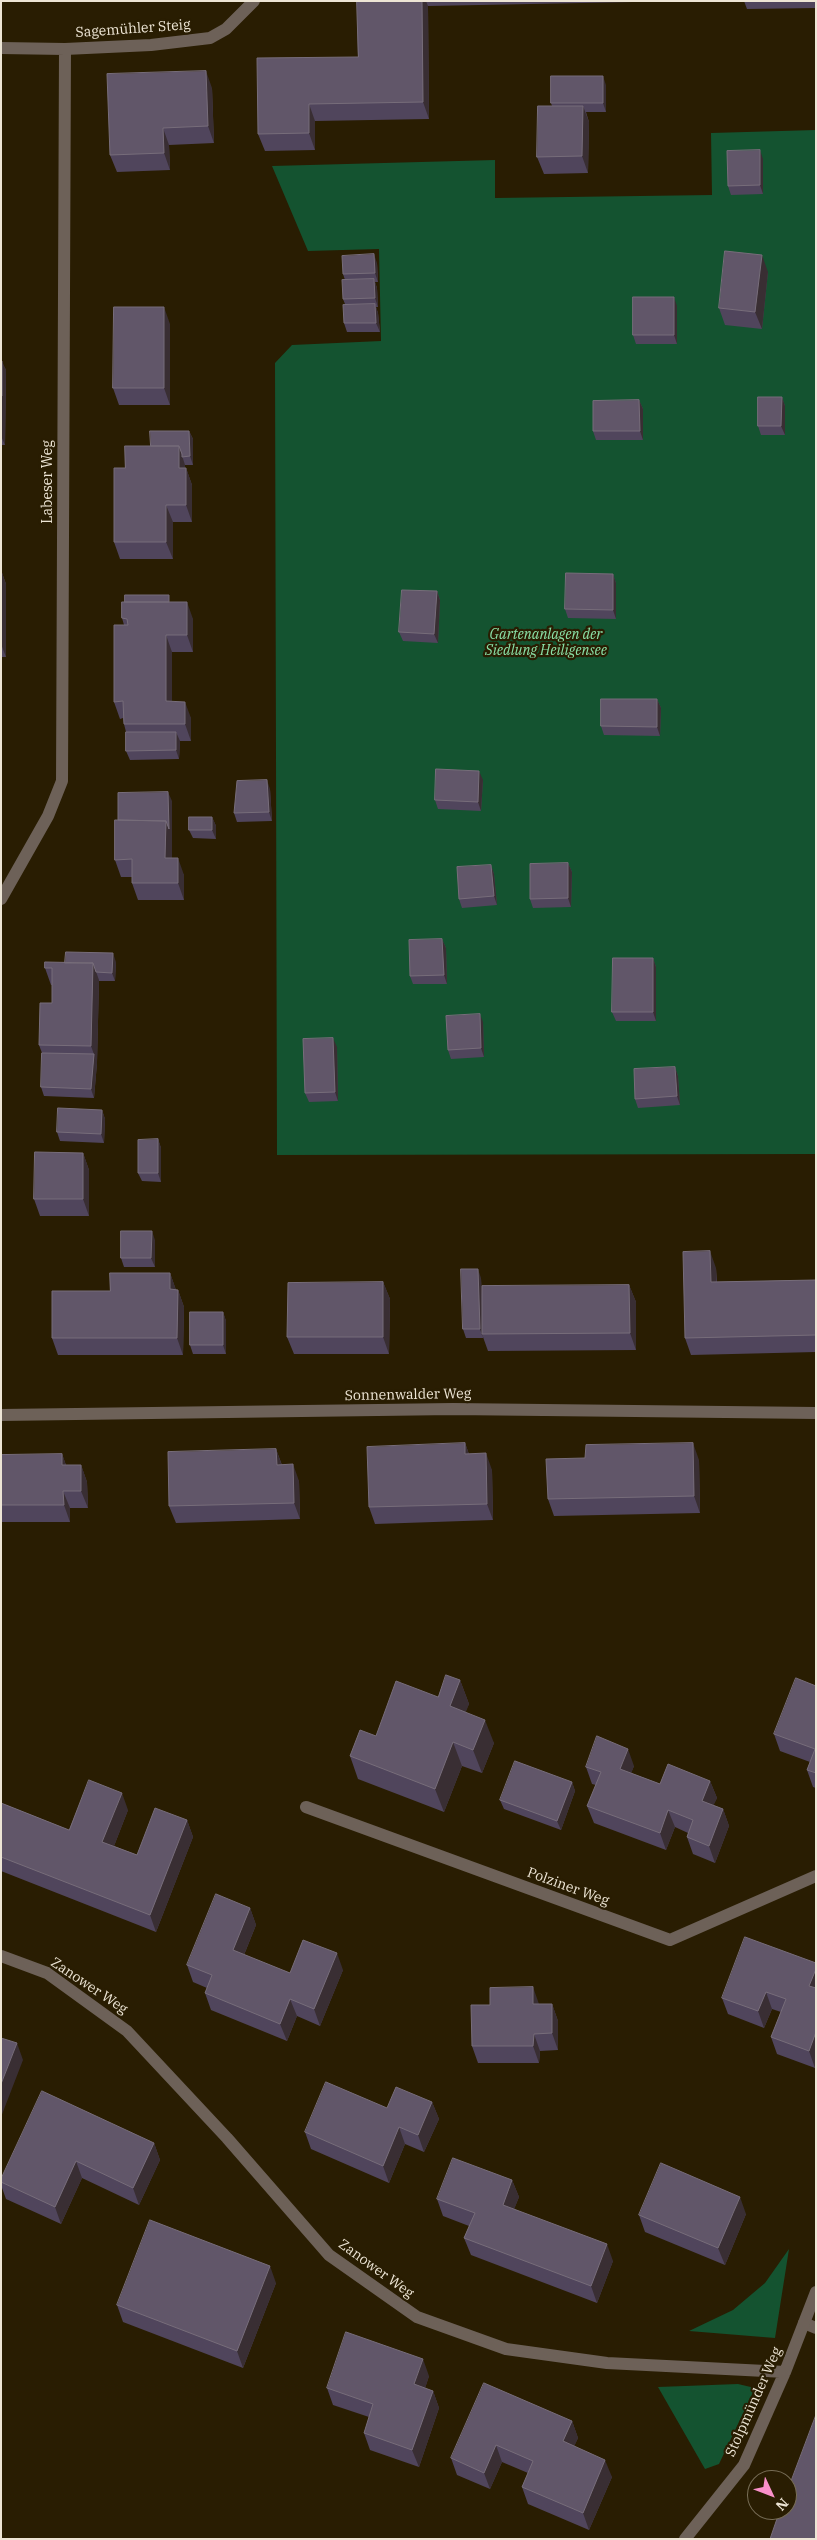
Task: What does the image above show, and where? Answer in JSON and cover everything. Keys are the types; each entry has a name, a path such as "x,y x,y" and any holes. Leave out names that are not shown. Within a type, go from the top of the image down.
{"street":[{"name":"Sagemühler Steig","path":"1,48 65,49 151,44 210,38 226,28 254,1"},
{"name":"Labeser Weg","path":"1,899 48,816 62,781 65,49"},
{"name":"Sonnenwalder Weg","path":"1,1415 453,1409 816,1413"},
{"name":"Polziner Weg","path":"306,1807 670,1940 816,1876"},
{"name":"Zanower Weg","path":"1,1956 47,1973 127,2031 227,2138 329,2255 417,2316 506,2349 607,2363 785,2372"},
{"name":"Stolpmünder Weg","path":"685,2539 744,2465 785,2372 810,2325 816,2292"}],"green space":[{"name":"Gartenanlagen der Siedlung Heiligensee","path":"816,130 816,1154 277,1155 275,363 292,345 381,341 379,249 308,251 272,166 495,160 495,198 712,195 711,133"},
{"path":"789,2249 775,2338 689,2331 733,2310 765,2283"},
{"path":"738,2384 755,2388 719,2464 705,2469 658,2387"}],"building":[{"path":"357,1 422,1 423,102 309,104 309,133 258,134 257,58 358,57"},
{"path":"206,71 208,126 163,128 164,153 110,155 107,74"},
{"path":"551,76 603,76 603,103 551,103"},
{"path":"538,106 583,106 582,156 537,157"},
{"path":"760,150 760,185 728,186 727,151"},
{"path":"725,251 762,255 755,312 719,308"},
{"path":"374,254 375,273 343,274 342,256"},
{"path":"374,279 375,298 343,299 342,280"},
{"path":"633,297 674,297 674,335 633,335"},
{"path":"375,304 376,323 344,323 343,305"},
{"path":"114,307 164,307 164,388 113,388"},
{"path":"2,361 2,396 1,395"},
{"path":"758,397 782,397 781,426 758,426"},
{"path":"639,400 640,431 593,431 593,401"},
{"path":"150,431 189,431 190,456 182,457 179,446 151,446"},
{"path":"125,446 179,446 179,468 186,468 186,505 166,505 166,542 114,542 114,468 125,468"},
{"path":"566,573 613,574 613,610 565,609"},
{"path":"402,590 437,591 434,634 399,632"},
{"path":"125,595 169,595 169,602 125,602"},
{"path":"122,602 187,602 187,635 166,635 166,701 185,702 185,724 124,724 123,701 114,702 114,625 128,625 127,619 122,618"},
{"path":"601,699 657,699 657,727 601,726"},
{"path":"126,732 176,732 176,750 126,751"},
{"path":"436,769 479,771 478,802 435,800"},
{"path":"267,780 269,812 234,813 237,781"},
{"path":"168,792 169,829 166,821 118,820 118,793"},
{"path":"189,817 212,817 212,830 189,830"},
{"path":"115,820 166,821 165,858 178,858 178,883 132,883 132,859 115,860"},
{"path":"568,863 568,898 530,899 530,864"},
{"path":"491,865 494,896 459,899 457,867"},
{"path":"442,939 444,975 410,976 409,940"},
{"path":"66,952 113,953 112,973 96,972 93,963 65,963"},
{"path":"613,958 653,958 653,1012 612,1012"},
{"path":"45,962 93,963 91,1046 39,1045 40,1003 52,1003 52,968 45,968"},
{"path":"480,1014 481,1048 448,1050 446,1016"},
{"path":"333,1038 335,1092 305,1093 303,1039"},
{"path":"42,1053 94,1054 91,1089 41,1087"},
{"path":"675,1067 677,1096 635,1099 634,1069"},
{"path":"58,1108 102,1110 101,1134 57,1132"},
{"path":"158,1139 158,1173 138,1173 138,1140"},
{"path":"35,1152 83,1153 83,1199 34,1199"},
{"path":"121,1231 152,1231 151,1258 121,1258"},
{"path":"710,1251 711,1282 816,1280 816,1335 685,1338 683,1252"},
{"path":"461,1269 478,1269 480,1329 463,1329"},
{"path":"110,1273 170,1273 170,1289 178,1290 177,1338 52,1338 52,1291 110,1291"},
{"path":"383,1282 383,1337 287,1337 288,1283"},
{"path":"629,1285 630,1333 482,1334 482,1286"},
{"path":"190,1312 223,1312 223,1345 190,1345"},
{"path":"465,1443 465,1454 486,1453 487,1504 369,1507 367,1447"},
{"path":"693,1443 694,1496 548,1499 546,1459 585,1458 586,1445"},
{"path":"276,1449 277,1465 293,1464 294,1503 169,1506 168,1452"},
{"path":"62,1454 62,1465 81,1465 81,1491 63,1491 64,1505 1,1505 1,1455"},
{"path":"446,1675 460,1680 450,1706 485,1720 473,1750 453,1742 435,1789 350,1756 360,1730 376,1736 396,1681 438,1697"},
{"path":"796,1678 816,1686 816,1773 807,1770 815,1749 774,1734"},
{"path":"597,1736 628,1749 620,1769 660,1784 668,1764 710,1781 702,1801 723,1809 709,1846 687,1837 693,1820 668,1810 660,1833 587,1806 601,1772 586,1767"},
{"path":"515,1761 572,1782 557,1821 500,1800"},
{"path":"89,1780 122,1793 102,1842 137,1855 155,1808 187,1820 150,1915 1,1857 1,1803 69,1830"},
{"path":"216,1894 250,1908 233,1950 290,1973 303,1940 337,1953 314,2009 290,1999 280,2024 205,1993 212,1975 187,1965"},
{"path":"745,1937 816,1963 816,1969 809,1986 816,1988 816,2032 809,2051 771,2037 786,1999 766,1992 758,2011 722,1998"},
{"path":"533,1987 533,2004 552,2004 552,2033 534,2034 533,2046 472,2046 471,2005 490,2005 490,1988"},
{"path":"1,2038 17,2043 1,2084"},
{"path":"326,2082 387,2108 396,2087 432,2102 418,2135 399,2127 383,2166 305,2132"},
{"path":"42,2091 154,2143 133,2188 76,2161 55,2207 1,2182"},
{"path":"453,2158 512,2180 503,2205 607,2244 591,2286 464,2238 475,2213 437,2199"},
{"path":"661,2163 740,2197 718,2248 639,2215"},
{"path":"150,2220 270,2266 237,2351 117,2305"},
{"path":"346,2332 423,2359 414,2384 433,2391 412,2450 364,2433 373,2404 327,2388"},
{"path":"484,2383 572,2421 563,2441 605,2460 583,2513 522,2487 533,2461 496,2445 484,2473 451,2458"},
{"path":"816,2415 816,2539 770,2539 777,2520 797,2520 797,2470 795,2470"}]}
